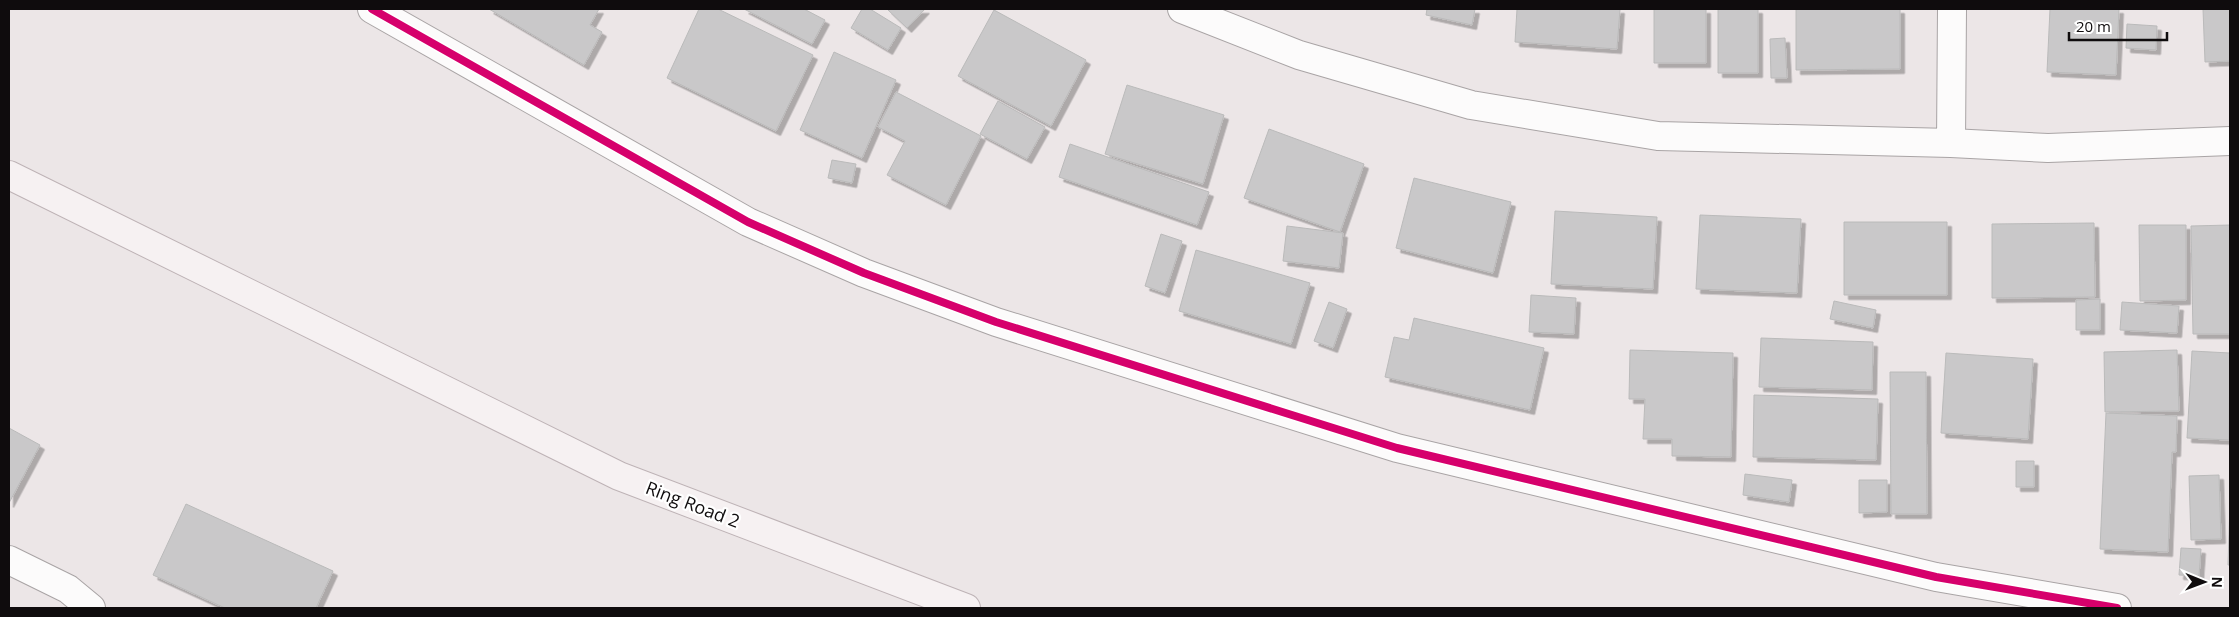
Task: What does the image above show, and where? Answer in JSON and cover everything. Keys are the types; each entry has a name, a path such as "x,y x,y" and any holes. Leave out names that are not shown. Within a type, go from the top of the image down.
{"main road":[{"name":"Ring Road 2","path":"9,176 619,476 966,608"}],"street":[{"path":"372,9 748,222 864,274 996,322 1397,448 1936,577 2117,608"},
{"path":"1182,9 1298,55 1471,105 1658,136 1950,143 2048,148 2230,142"},
{"path":"1950,143 1952,9"},
{"path":"9,560 68,589 91,608"}],"building":[{"path":"489,9 599,9 590,25 602,32 584,65"},
{"path":"699,9 718,9 813,55 776,131 667,78"},
{"path":"744,9 804,9 825,20 812,44"},
{"path":"862,9 870,9 901,28 888,50 851,28"},
{"path":"887,9 925,9 907,28"},
{"path":"1427,9 1475,9 1472,25 1426,15"},
{"path":"1517,9 1620,9 1617,49 1515,42"},
{"path":"1654,9 1706,9 1706,63 1654,63"},
{"path":"1718,9 1758,9 1758,73 1718,73"},
{"path":"1796,9 1900,9 1900,69 1796,70"},
{"path":"2050,9 2119,9 2116,75 2047,72"},
{"path":"2203,9 2230,9 2230,61 2205,62"},
{"path":"994,10 1086,60 1051,126 958,76"},
{"path":"2127,24 2157,26 2156,50 2126,48"},
{"path":"1785,38 1787,78 1771,78 1770,39"},
{"path":"834,52 896,80 862,158 800,130"},
{"path":"1127,85 1224,115 1203,184 1105,154"},
{"path":"896,92 981,136 946,205 887,175 905,141 878,127"},
{"path":"998,101 1045,127 1027,159 980,134"},
{"path":"1269,129 1364,164 1340,232 1244,198"},
{"path":"1070,144 1209,192 1197,225 1059,177"},
{"path":"832,160 856,164 852,183 828,178"},
{"path":"1414,178 1511,202 1493,273 1396,248"},
{"path":"1555,211 1657,217 1653,289 1551,284"},
{"path":"1700,215 1801,219 1797,293 1696,289"},
{"path":"1844,222 1947,222 1947,295 1844,295"},
{"path":"2094,223 2095,297 1992,298 1992,224"},
{"path":"2139,225 2186,225 2186,300 2140,301"},
{"path":"2230,225 2230,334 2193,334 2191,226"},
{"path":"1287,226 1343,233 1339,268 1283,261"},
{"path":"1161,234 1182,241 1165,293 1145,286"},
{"path":"1196,250 1310,283 1291,344 1179,311"},
{"path":"1531,295 1576,298 1574,334 1529,332"},
{"path":"2100,299 2100,330 2076,330 2076,300"},
{"path":"1834,301 1876,310 1873,328 1830,319"},
{"path":"1329,302 1347,309 1333,348 1314,341"},
{"path":"2122,302 2179,306 2177,333 2120,330"},
{"path":"1414,318 1544,348 1530,410 1385,377 1394,337 1409,340"},
{"path":"1761,338 1873,342 1872,390 1759,387"},
{"path":"1630,350 1733,353 1731,457 1672,456 1672,439 1643,439 1645,399 1629,399"},
{"path":"2177,350 2179,411 2105,412 2104,352"},
{"path":"2192,351 2230,353 2229,440 2187,438"},
{"path":"1946,353 2033,359 2028,439 1941,433"},
{"path":"1890,372 1926,372 1927,514 1891,514"},
{"path":"1754,395 1878,399 1876,460 1753,457"},
{"path":"2106,413 2177,416 2176,452 2172,452 2168,552 2100,549"},
{"path":"9,428 40,445 9,503"},
{"path":"2016,461 2034,461 2034,487 2016,487"},
{"path":"1745,474 1792,480 1789,502 1743,495"},
{"path":"2219,475 2221,539 2191,540 2189,476"},
{"path":"1859,480 1887,480 1887,512 1859,513"},
{"path":"2230,503 2230,565 2228,565"},
{"path":"186,504 333,571 316,608 225,608 153,575"},
{"path":"2181,548 2201,549 2199,576 2179,575"}],"cycle path":[{"path":"372,9 748,222 864,273 996,322 1397,448 1936,577 2117,608"}]}
